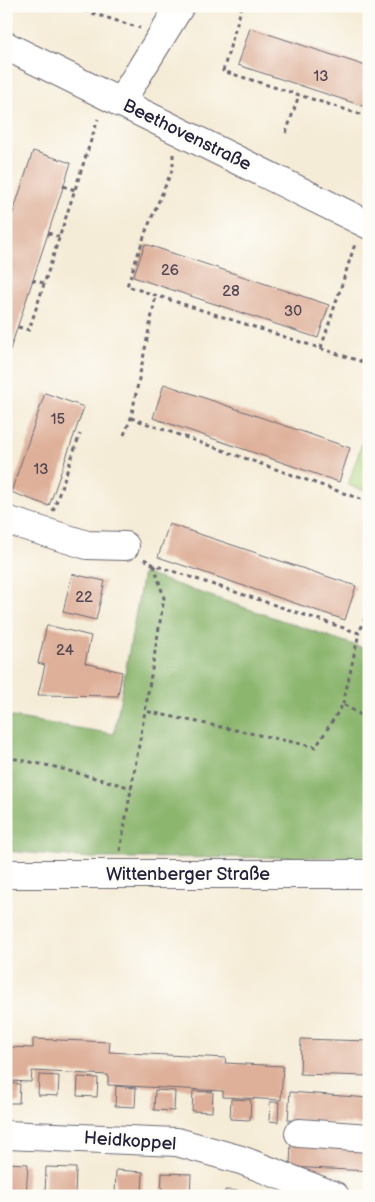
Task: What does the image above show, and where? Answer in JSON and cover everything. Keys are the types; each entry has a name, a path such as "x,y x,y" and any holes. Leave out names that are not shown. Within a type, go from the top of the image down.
{"street":[{"path":"113,99 162,35 180,6"},
{"name":"Beethovenstraße","path":"6,46 366,223"},
{"path":"6,520 87,545 125,546"},
{"name":"Wittenberger Straße","path":"6,874 369,874"},
{"path":"299,1133 369,1138"},
{"name":"Heidkoppel","path":"6,1135 176,1142 241,1160 335,1196"}],"path":[{"path":"69,6 162,35"},
{"path":"242,6 223,71 369,117"},
{"path":"286,133 299,95"},
{"path":"18,327 29,330 75,190 113,99"},
{"path":"172,128 173,168 146,231 127,286 369,364"},
{"path":"63,186 75,190"},
{"path":"321,348 366,223"},
{"path":"48,233 60,236"},
{"path":"32,280 44,283"},
{"path":"124,435 131,418 156,295"},
{"path":"131,418 369,502"},
{"path":"45,533 80,434"},
{"path":"125,546 154,565 360,633"},
{"path":"116,874 164,598 154,565"},
{"path":"145,712 316,747 343,704 360,633 369,609"},
{"path":"343,704 369,720"},
{"path":"6,757 55,767 132,788"}],"green space":[{"path":"369,423 369,492 348,485"},
{"path":"143,573 369,650 369,857 92,858 6,851 6,716 114,734"}],"building":[{"path":"250,28 369,67 369,108 238,65"},
{"path":"33,151 71,163 10,350 6,349 6,234"},
{"path":"145,244 329,305 318,338 133,277"},
{"path":"164,384 350,448 339,482 153,418"},
{"path":"45,393 84,407 49,506 11,492"},
{"path":"169,524 356,586 345,620 158,557"},
{"path":"72,574 105,581 96,620 63,612"},
{"path":"47,625 91,636 85,663 122,672 118,696 38,695 45,665 38,663"},
{"path":"33,1039 110,1042 109,1052 226,1058 225,1063 283,1066 281,1100 223,1097 223,1091 108,1085 108,1075 32,1071 31,1082 6,1081 6,1047 33,1048"},
{"path":"301,1039 369,1041 369,1076 300,1074"},
{"path":"39,1075 59,1076 58,1096 38,1095"},
{"path":"78,1077 98,1078 97,1097 77,1096"},
{"path":"6,1083 20,1084 19,1103 6,1103"},
{"path":"116,1086 136,1088 135,1107 115,1106"},
{"path":"155,1090 175,1091 174,1111 154,1110"},
{"path":"193,1091 213,1092 212,1112 192,1111"},
{"path":"290,1092 369,1098 369,1125 288,1120"},
{"path":"231,1099 251,1100 250,1120 230,1119"},
{"path":"270,1102 279,1102 278,1122 269,1121"},
{"path":"291,1142 369,1146 369,1171 290,1167"},
{"path":"6,1163 28,1164 26,1196 6,1196"},
{"path":"46,1167 76,1168 75,1196 45,1196"},
{"path":"116,1170 143,1172 142,1196 115,1196"},
{"path":"162,1173 191,1174 190,1196 161,1196"},
{"path":"225,1190 256,1192 256,1196 225,1196"}]}
